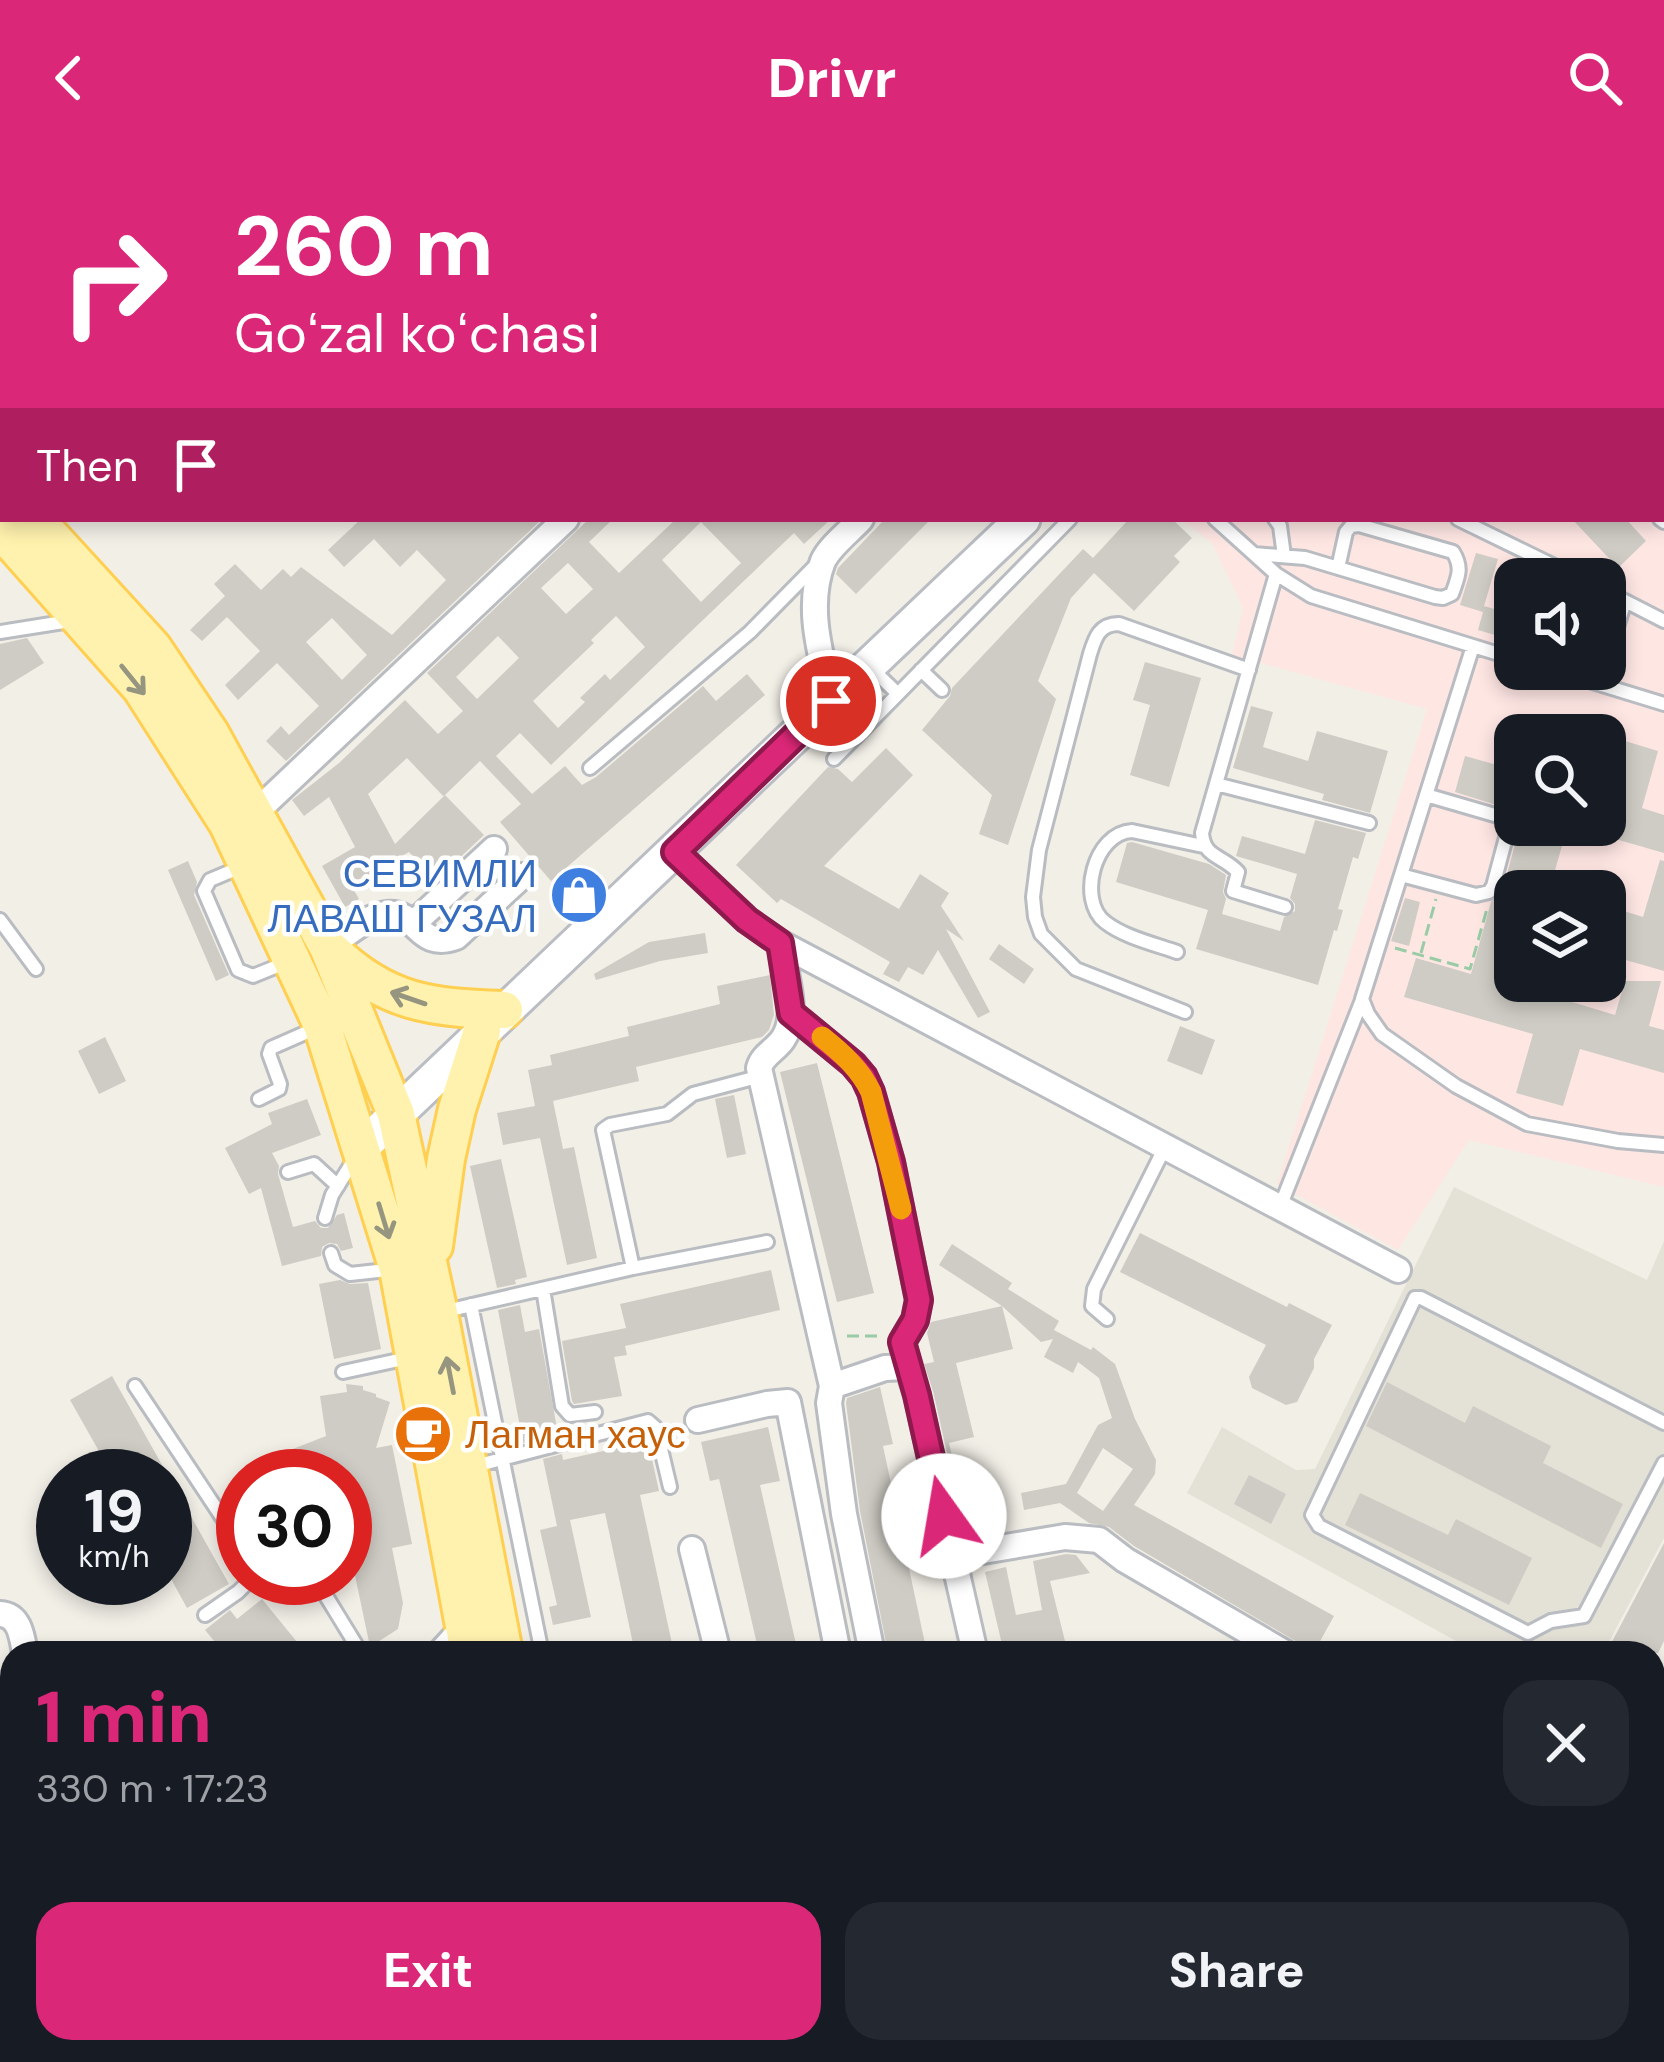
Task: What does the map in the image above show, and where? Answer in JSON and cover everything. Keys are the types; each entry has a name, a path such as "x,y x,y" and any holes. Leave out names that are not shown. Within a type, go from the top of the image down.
{"main road":[{"path":"38,522 153,648 210,733 328,947 396,1114 414,1268 415,1357 468,1637"},
{"path":"362,1147 1020,522"},
{"path":"0,530 141,688 228,824 322,1025 362,1147 414,1268 455,1309 486,1463 468,1637"},
{"path":"328,947 352,971 401,998 493,1020"},
{"path":"414,1268 457,1109 493,1020"}],"street":[{"path":"255,813 563,522"},
{"path":"831,701 813,620 824,557 858,522"},
{"path":"412,924 494,849"},
{"path":"675,852 747,920 780,943 1398,1270"},
{"path":"328,947 384,914 406,917 430,940 456,937 522,876"},
{"path":"780,943 791,1013 782,1042 760,1060 760,1076 821,1342 844,1514 870,1641"},
{"path":"791,1013 853,1064 871,1092 891,1162 919,1300 915,1320 902,1342 972,1641"},
{"path":"698,1420 830,1395 885,1368 908,1367"},
{"path":"788,1402 836,1641"},
{"path":"953,1556 1065,1537 1099,1540 1264,1641"},
{"path":"692,1550 715,1641"},
{"path":"0,1614 12,1617 23,1641"}],"lane":[{"path":"835,759 1067,522"},
{"path":"1218,522 1276,574 1312,596 1494,652"},
{"path":"1277,522 1284,556"},
{"path":"1464,522 1538,558"},
{"path":"1254,554 1305,558 1338,568 1443,598 1452,594 1460,562 1453,552 1359,525 1346,532 1338,568"},
{"path":"590,768 750,632 824,557"},
{"path":"1276,574 1202,832 1207,852 1228,861 1238,872 1233,892 1285,907"},
{"path":"1626,602 1664,621"},
{"path":"0,632 81,619"},
{"path":"1185,1012 1076,969 1056,951 1041,934 1035,917 1039,850 1090,655 1104,627 1119,624 1249,670"},
{"path":"1280,1207 1381,944 1472,646"},
{"path":"868,665 898,694"},
{"path":"921,670 941,690"},
{"path":"1619,690 1664,704"},
{"path":"1216,784 1369,824"},
{"path":"1402,874 1483,895 1493,886 1508,830 1505,818 1426,795"},
{"path":"1177,952 1102,920 1092,897 1097,858 1105,844 1121,832 1203,846"},
{"path":"247,864 210,880 204,891 238,970 253,976 292,960"},
{"path":"0,920 35,969"},
{"path":"1362,999 1382,1034 1456,1086 1527,1124 1664,1145"},
{"path":"259,1099 279,1089 269,1054 272,1048 322,1025"},
{"path":"633,1268 603,1130 667,1114 693,1094 760,1076"},
{"path":"1107,1319 1092,1306 1094,1289 1165,1146"},
{"path":"326,1218 327,1207 362,1147"},
{"path":"288,1172 314,1164 338,1186"},
{"path":"455,1309 766,1242"},
{"path":"332,1253 334,1265 350,1274 414,1268"},
{"path":"543,1288 562,1406 575,1416 595,1412"},
{"path":"1664,1423 1415,1298 1312,1515 1319,1526 1528,1633 1551,1621 1584,1616 1664,1463"},
{"path":"343,1372 415,1357"},
{"path":"135,1386 216,1508"},
{"path":"538,1641 486,1463 648,1421 656,1428 670,1487"},
{"path":"205,1615 219,1605"},
{"path":"332,1605 354,1641"}],"path":[{"path":"1420,955 1439,885"},
{"path":"1381,944 1470,969 1487,906 1483,895"},
{"path":"821,1342 873,1334 902,1342"}],"shaded area":[{"path":"1185,522 1664,522 1664,1187 1469,1140 1398,1250 1277,1184 1427,709 1232,655 1243,608 1212,543"},
{"path":"1454,1187 1647,1280 1664,1241 1664,1538 1609,1641 1456,1641 1187,1493 1222,1427 1296,1470 1315,1469"}],"building":[{"path":"358,522 539,522 286,761 266,741 281,726 289,735 319,706 277,663 238,700 225,685 260,651 227,617 202,641 190,630 225,596 214,584 235,564 261,590 283,569 291,577 301,567 392,635 446,580 417,550 400,567 374,539 344,567 328,550","holes":["332,618 367,655 342,680 306,642"]},
{"path":"586,522 610,522 589,542 619,573 673,522 701,522 828,522 804,544 794,533 551,765 520,733 496,756 532,794 565,766 582,785 703,686 716,701 747,674 765,695 551,881 500,822 521,804 480,761 445,795 484,835 436,880 409,852 351,885 359,899 345,907 322,866 355,847 329,797 304,816 292,800 405,700 438,734 463,711 427,673","holes":["701,522 741,563 701,602 662,560","568,563 593,589 566,614 541,588","616,616 645,647 610,680 605,674 558,728 533,701 594,643 591,640","498,636 519,658 477,699 456,677","407,758 445,795 395,844 368,794"]},
{"path":"882,522 928,522 856,594 836,574"},
{"path":"1126,522 1175,522 1192,538 1174,556 1180,562 1134,611 1094,573 1071,598 1038,681 1056,699 1008,845 979,834 992,795 922,730 952,688 1083,549 1093,558"},
{"path":"1575,522 1629,522 1646,541 1626,560 1609,558"},
{"path":"1476,553 1494,558 1484,606 1494,609 1494,635 1478,630 1483,612 1460,605"},
{"path":"27,638 44,663 0,690 0,644"},
{"path":"1145,662 1201,678 1169,787 1130,775 1150,705 1133,700"},
{"path":"1251,706 1273,712 1263,747 1308,761 1317,731 1388,751 1370,813 1322,800 1324,794 1233,768"},
{"path":"1626,741 1658,751 1642,808 1664,815 1664,853 1626,842"},
{"path":"886,748 913,775 824,866 899,909 920,874 949,893 941,906 964,941 946,929 990,1012 978,1018 938,950 923,975 908,967 899,982 883,974 890,962 781,899 777,903 736,865 828,767 838,769 852,782"},
{"path":"1465,756 1494,764 1494,804 1455,792"},
{"path":"1315,820 1366,833 1358,859 1353,857 1338,909 1343,910 1318,985 1196,949 1208,910 1116,882 1127,843 1132,842 1209,864 1226,875 1222,914 1280,931 1284,917 1295,911 1290,898 1297,874 1236,856 1242,836 1305,854"},
{"path":"1515,846 1562,846 1555,870 1508,870"},
{"path":"1660,860 1664,861 1664,971 1626,960 1626,912 1643,917"},
{"path":"188,861 197,882 194,895 229,975 216,981 168,870"},
{"path":"1405,898 1420,902 1409,946 1391,941"},
{"path":"1494,899 1494,1002 1572,1002 1615,1015 1619,1002 1626,1002 1626,981 1661,981 1649,1026 1664,1030 1664,1073 1580,1049 1563,1106 1516,1093 1533,1034 1404,997 1416,958 1471,974"},
{"path":"705,933 708,953 596,980 594,974 649,942"},
{"path":"999,944 1034,969 1024,984 989,959"},
{"path":"770,975 774,1015 762,1037 636,1067 639,1081 553,1101 563,1149 574,1147 597,1258 567,1265 540,1138 503,1145 497,1113 535,1106 528,1070 552,1065 550,1055 629,1036 627,1027 720,1004 717,986"},
{"path":"1180,1026 1215,1040 1202,1075 1167,1061"},
{"path":"105,1037 126,1081 99,1094 78,1051"},
{"path":"817,1063 874,1293 837,1302 780,1072"},
{"path":"734,1095 746,1154 727,1158 715,1099"},
{"path":"307,1099 321,1135 272,1153 293,1227 315,1221 328,1228 344,1213 353,1248 341,1251 337,1244 329,1243 322,1247 321,1256 282,1266 261,1188 249,1194 225,1148 272,1124 268,1113"},
{"path":"501,1159 527,1277 497,1288 470,1166"},
{"path":"1140,1233 1332,1325 1297,1402 1286,1405 1252,1388 1249,1377 1266,1345 1120,1272"},
{"path":"952,1244 1012,1283 1008,1289 1059,1321 1054,1330 1093,1347 1115,1364 1156,1460 1155,1474 1134,1505 1334,1616 1320,1641 1295,1641 1109,1527 1089,1523 1060,1503 1024,1510 1021,1493 1066,1484 1098,1425 1112,1418 1099,1378 1078,1362 1073,1373 1044,1357 1053,1339 1041,1342 1002,1306 939,1265","holes":["1103,1448 1133,1469 1103,1511 1077,1493"]},
{"path":"771,1270 780,1310 625,1346 627,1355 614,1357 622,1396 574,1404 562,1341 626,1328 620,1304"},
{"path":"368,1283 381,1349 334,1359 319,1284"},
{"path":"520,1305 525,1332 539,1329 558,1434 523,1443 498,1310"},
{"path":"1002,1306 1013,1349 956,1363 974,1437 949,1443 964,1508 991,1502 998,1532 966,1537 924,1364 934,1362 927,1333 931,1322"},
{"path":"112,1376 153,1449 98,1449 70,1400"},
{"path":"1387,1382 1465,1423 1473,1406 1551,1446 1543,1463 1623,1504 1601,1548 1366,1426"},
{"path":"346,1384 363,1386 390,1402 376,1448 392,1445 412,1544 392,1548 403,1603 398,1629 379,1641 369,1641 361,1605 372,1605 372,1449 293,1449 326,1436 320,1396 347,1392"},
{"path":"880,1387 893,1444 883,1446 924,1641 886,1641 860,1511 847,1398"},
{"path":"768,1427 780,1481 760,1485 795,1641 756,1641 719,1479 710,1481 701,1442"},
{"path":"648,1441 659,1491 640,1495 671,1641 632,1641 605,1513 570,1520 591,1617 553,1625 549,1607 557,1605 540,1530 557,1526 543,1459 562,1454 563,1460"},
{"path":"1249,1475 1286,1494 1271,1524 1234,1504"},
{"path":"1360,1493 1448,1535 1456,1519 1532,1558 1509,1605 1345,1525"},
{"path":"192,1518 216,1561 216,1591 187,1608 192,1605"},
{"path":"1664,1543 1664,1641 1612,1641"},
{"path":"1076,1555 1090,1573 1050,1581 1065,1641 1001,1641 985,1572 1006,1567 1016,1615 1042,1610 1033,1561"},
{"path":"254,1605 267,1605 296,1641 214,1641 205,1630 230,1610 237,1619"}],"slow traffic":[{"path":"822,1037 853,1064 871,1092 901,1209"}],"place":[{"name":"СЕВИМЛИ ЛАВАШ ГУЗАЛ","path":"579,895"},
{"name":"Лагман хаус","path":"423,1434"}],"route":[{"path":"831,701 675,852 747,920 780,943 791,1013 853,1064 871,1092 891,1162 919,1300 915,1320 902,1342 944,1516"}]}
